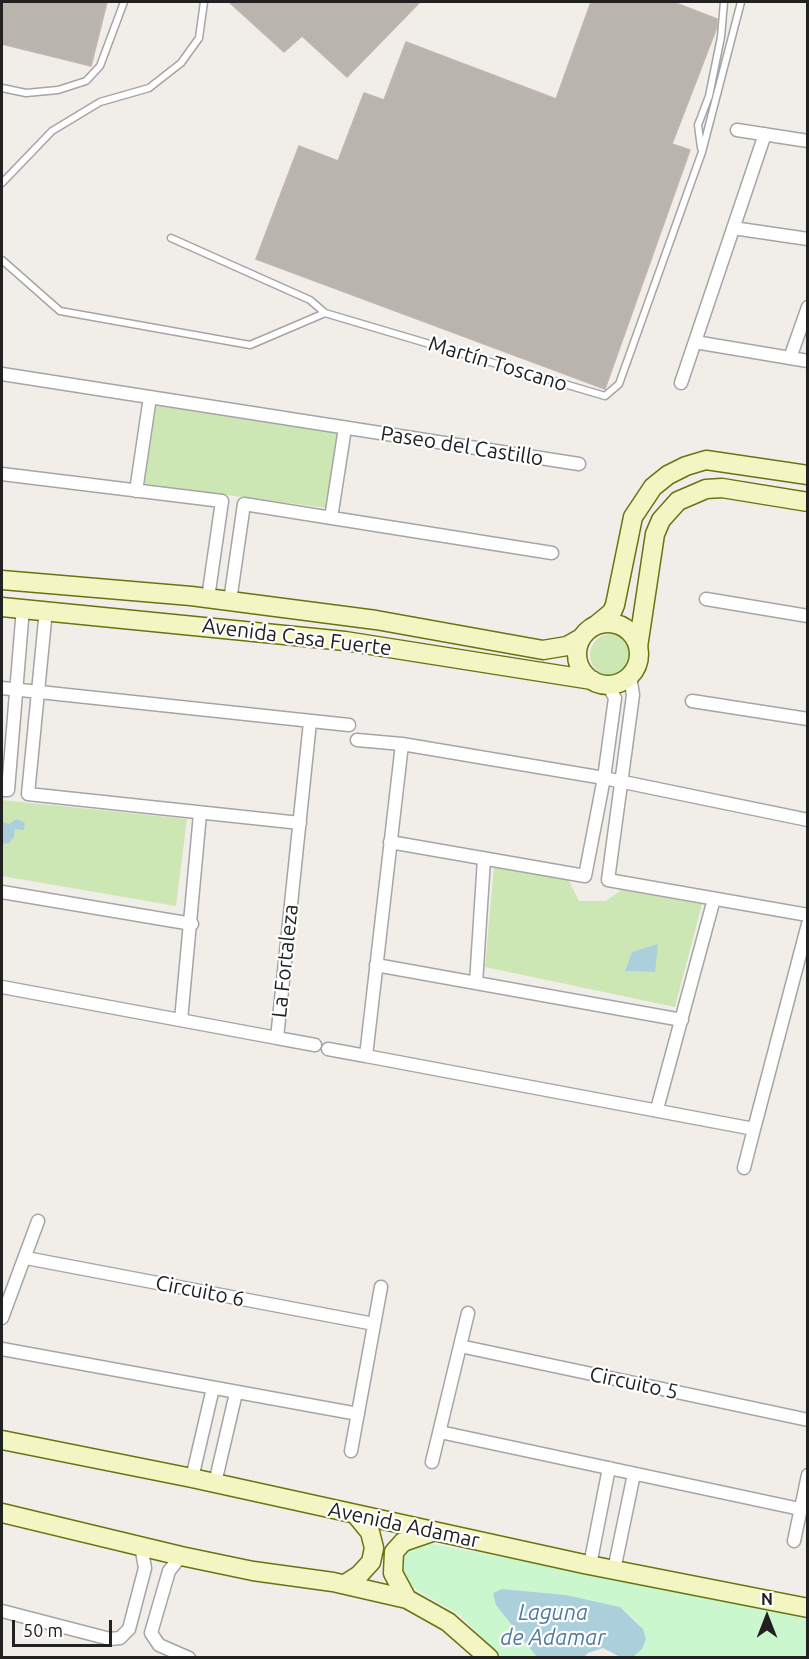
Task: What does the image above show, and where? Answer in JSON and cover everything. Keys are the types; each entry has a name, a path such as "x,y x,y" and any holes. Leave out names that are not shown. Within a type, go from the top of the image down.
{"street":[{"path":"737,130 807,141"},
{"path":"681,383 765,134"},
{"path":"733,228 807,239"},
{"path":"790,358 807,307"},
{"path":"695,342 807,361"},
{"name":"Paseo del Castillo","path":"2,374 579,464"},
{"path":"136,491 150,397"},
{"path":"331,518 345,428"},
{"name":"Avenida Casa Fuerte","path":"2,580 208,598 375,620 543,650 567,646 606,618 615,605 633,517 653,487 668,475 706,460 807,475"},
{"path":"2,474 222,501 208,598"},
{"path":"600,683 620,682 636,667 655,534 661,520 678,501 706,489 722,488 807,502"},
{"path":"230,601 244,504 552,553"},
{"path":"706,599 807,616"},
{"name":"Avenida Casa Fuerte","path":"2,607 345,641 600,683"},
{"path":"5,790 8,689 23,608"},
{"path":"46,610 28,794 300,823"},
{"path":"390,842 585,876 604,778 615,698 600,683 582,672 577,661 577,649 588,632 608,623 622,626 632,635 638,647"},
{"path":"630,675 633,694 608,880 807,915"},
{"path":"8,689 349,726"},
{"path":"692,701 807,719"},
{"name":"La Fortaleza","path":"2,987 277,1038 310,722"},
{"path":"357,740 402,744 604,778 807,819"},
{"path":"366,1056 402,744"},
{"path":"181,1020 192,924 200,814"},
{"path":"476,983 484,859"},
{"path":"2,892 192,924"},
{"path":"657,1109 714,899"},
{"path":"744,1168 807,924"},
{"path":"376,965 682,1020"},
{"path":"277,1038 315,1045"},
{"path":"328,1049 754,1129"},
{"path":"2,1318 38,1221"},
{"name":"Circuito 6","path":"26,1258 374,1324"},
{"path":"351,1450 381,1287"},
{"path":"432,1462 468,1314"},
{"name":"Circuito 5","path":"460,1346 807,1420"},
{"path":"2,1349 358,1414"},
{"path":"192,1478 213,1388"},
{"path":"214,1484 236,1393"},
{"path":"440,1432 800,1509"},
{"name":"Avenida Adamar","path":"2,1440 192,1478 590,1566 807,1608"},
{"path":"590,1566 609,1468"},
{"path":"614,1570 634,1474"},
{"path":"794,1541 807,1475"},
{"path":"2,1514 181,1556 253,1571 345,1584 407,1599 448,1622 488,1657"},
{"path":"345,1584 359,1575 372,1562 374,1548 370,1532 356,1515"},
{"path":"407,1599 393,1573 394,1552 402,1542 434,1532"},
{"path":"2,1611 110,1638 120,1638 129,1629 145,1568 141,1546"},
{"path":"181,1556 168,1571 151,1633 159,1645 189,1658"}],"lane":[{"path":"2,88 26,93 58,90 86,81 99,66 124,2"},
{"path":"2,183 52,130 99,102 149,88 181,63 199,38 204,2"},
{"path":"702,152 698,125 712,84 721,37 723,2"},
{"name":"Martín Toscano","path":"325,313 605,396 619,384 702,152 741,2"},
{"path":"2,260 60,311 250,345 325,313 310,300 171,238"}],"green space":[{"path":"156,403 338,430 326,508 144,484"},
{"path":"611,634 626,640 632,655 626,670 611,676 596,670 590,655 596,640"},
{"path":"2,800 187,819 176,906 2,876"},
{"path":"494,866 568,879 579,901 606,901 621,890 702,904 675,1007 485,967"},
{"path":"416,1541 761,1606 807,1620 807,1657 633,1657 642,1649 646,1639 637,1621 620,1607 566,1595 502,1589 537,1657 500,1657 460,1615 408,1585 400,1576 401,1553"}],"water":[{"path":"17,819 25,823 24,830 15,829 14,837 9,843 2,844 2,822 9,824"},
{"path":"658,944 655,972 625,971 632,952"},
{"name":"Laguna de Adamar","path":"502,1589 566,1595 620,1607 643,1629 646,1639 642,1649 633,1657 620,1657 603,1648 588,1653 584,1657 537,1657 496,1605 493,1593"}],"building":[{"path":"2,2 107,2 91,66 2,44"},
{"path":"229,2 420,2 347,77 302,36 284,52"},
{"path":"591,2 673,2 717,19 717,27 672,144 690,150 605,389 256,259 299,146 338,161 364,93 384,100 406,42 556,99"}]}
